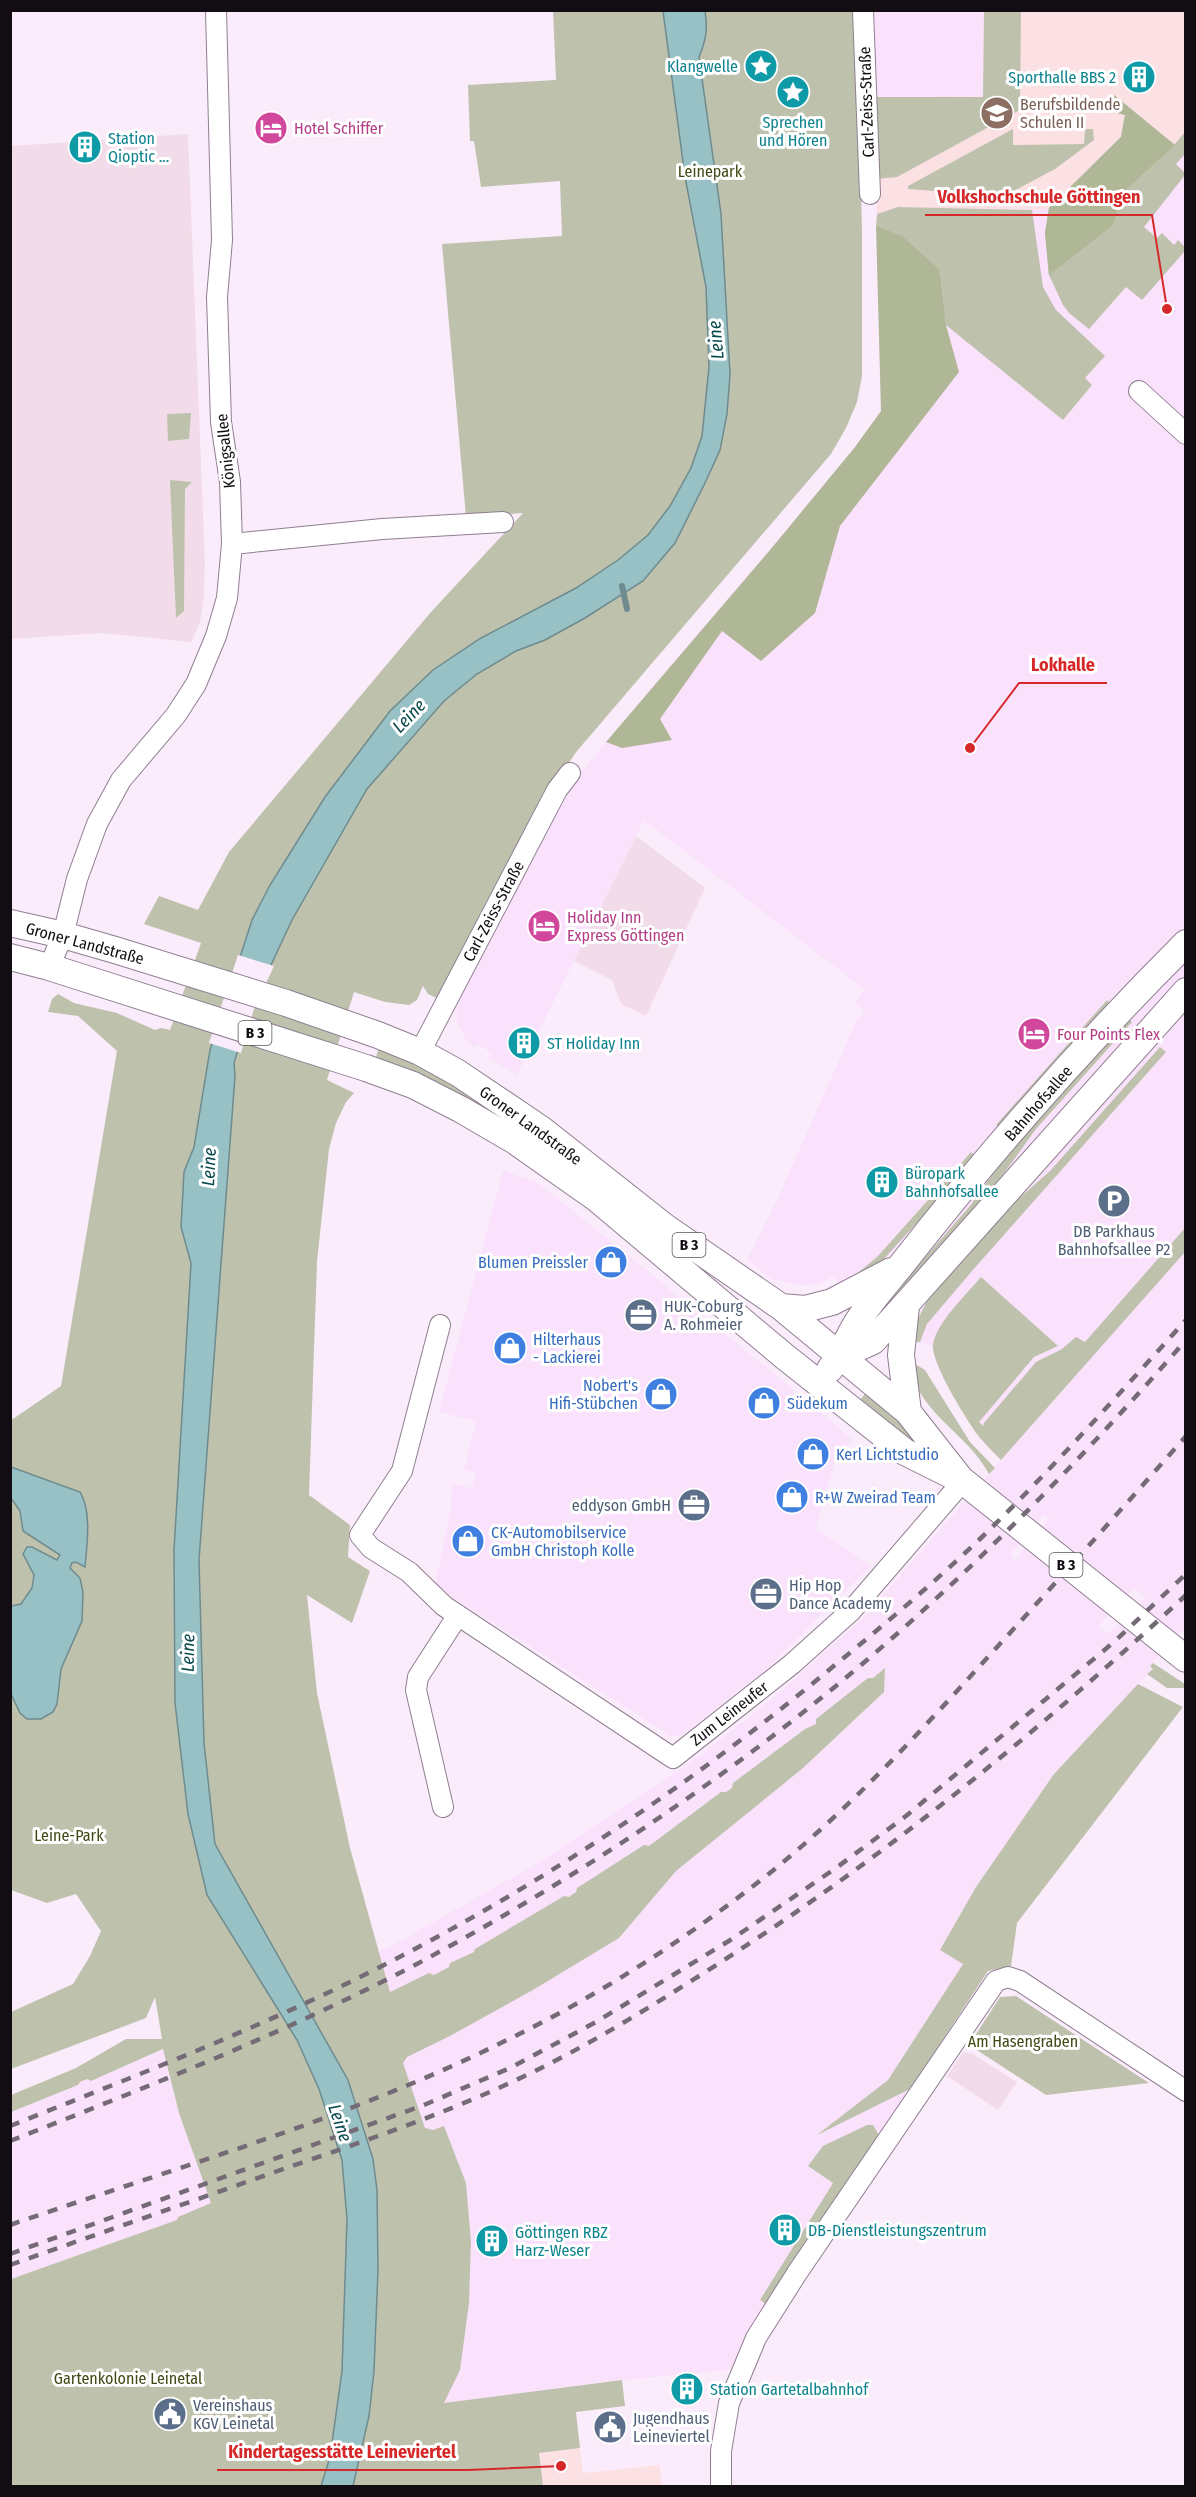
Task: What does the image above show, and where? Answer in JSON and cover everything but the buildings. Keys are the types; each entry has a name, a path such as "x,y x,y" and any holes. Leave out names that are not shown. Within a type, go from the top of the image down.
{"main road":[{"name":"Groner Landstraße","path":"10,923 63,935 175,968 359,1028 420,1052 458,1073 541,1129 665,1227 781,1307 908,1412 963,1482"},
{"name":"Bahnhofsallee","path":"819,1384 841,1356 854,1326 899,1267 994,1153 1124,1005 1185,943"},
{"name":"Groner Landstraße","path":"10,957 49,967 413,1085 516,1141 596,1198 819,1384 905,1452 963,1482 1185,1659"},
{"name":"Bahnhofsallee","path":"841,1356 873,1341 1183,994 1157,972"},
{"path":"781,1307 806,1309 832,1302 899,1267"},
{"path":"906,1306 901,1355 908,1412"}],"street":[{"name":"Königsallee","path":"49,967 63,935 77,879 97,824 113,792 176,715 196,684 225,608 232,544 230,482 221,422 217,297 222,240 216,10"},
{"name":"Carl-Zeiss-Straße","path":"862,10 870,194"},
{"path":"1139,391 1185,434"},
{"path":"232,544 382,529 503,522"},
{"name":"Carl-Zeiss-Straße","path":"420,1052 557,790 570,773"},
{"name":"Zum Leineufer","path":"440,1325 402,1471 360,1535 371,1548 409,1572 444,1606 673,1758 792,1664 851,1611 963,1482"},
{"path":"443,1807 416,1690 418,1677 458,1615"},
{"path":"721,2487 721,2451 729,2403 756,2338 797,2273 991,1986 1003,1978 1020,1981 1185,2091"}],"shaded area":[{"path":"874,11 984,11 983,97 876,97"},
{"name":"Berufsbildende Schulen II","path":"984,11 1185,11 1185,132 1175,145 1125,115 1121,137 1049,208 1032,210 898,207 877,214 876,181 937,96 983,97"},
{"path":"1114,95 1175,145 1122,193 1113,225 1049,275 1045,233 1049,208 1121,137 1125,115 1113,112"},
{"path":"1185,132 1185,1632 1182,1630 1150,1666 1153,1668 1054,1774 988,1971 753,2326 734,2369 594,2383 443,2404 469,2303 471,2241 468,2201 433,2130 179,2217 178,2220 11,2279 11,2112 78,2085 79,2082 87,2079 91,2081 290,1995 402,1940 538,1863 691,1762 772,1699 864,1617 1001,1460 981,1439 951,1392 935,1360 933,1346 920,1342 893,1344 848,1307 834,1276 818,1284 804,1286 772,1279 747,1259 781,1191 856,1022 865,1011 855,1002 865,990 644,820 517,1075 489,1058 492,1053 477,1044 474,1048 466,1040 457,1021 457,1008 454,1006 566,791 775,544 855,447 881,411 877,214 1174,145","holes":["1043,1515 1049,1519 1015,1560 1010,1555","1133,1588 1146,1598 1108,1634 1099,1626","307,2033 190,2143 173,2092 166,2094"]},
{"path":"188,134 205,564 200,623 191,642 102,633 11,639 11,146"},
{"path":"876,226 902,236 940,270 946,325 959,372 840,526 815,613 761,661 722,631 660,719 672,740 622,748 606,742 775,544 855,447 881,411"},
{"path":"636,836 705,888 646,1016 621,1004 612,980 574,961"},
{"path":"503,1170 540,1184 852,1439 835,1460 816,1528 871,1566 769,1667 681,1736 671,1736 435,1586 451,1509 452,1483 472,1488 476,1474 464,1469 476,1421 439,1412"},
{"path":"963,2052 973,2054 1017,2082 998,2110 947,2076"},
{"path":"580,2448 583,2473 660,2465 662,2486 543,2486 539,2453"}],"green space":[{"name":"Leinepark","path":"553,11 857,11 862,231 862,376 857,402 831,454 577,751 548,793 436,998 428,994 423,986 417,1000 409,1005 385,1002 354,992 327,1080 354,1093 346,1102 336,1123 329,1149 317,1262 309,1495 350,1525 348,1557 370,1571 352,1623 307,1595 317,1693 350,1848 390,1992 429,1973 434,1975 449,1967 450,1963 474,1952 475,1949 564,1896 569,1897 576,1892 577,1888 644,1845 649,1846 721,1792 732,1788 733,1783 805,1729 816,1724 816,1719 868,1678 873,1678 885,1668 884,1692 803,1768 676,1871 619,1938 533,1990 407,2057 403,2063 425,2128 433,2130 444,2126 466,2183 471,2241 469,2303 460,2370 444,2403 622,2380 625,2406 576,2412 580,2448 539,2453 543,2486 11,2486 11,2279 177,2220 178,2217 211,2203 179,2113 163,2049 91,2081 87,2079 78,2085 11,2112 11,2095 76,2068 126,2039 162,2039 155,1997 146,2018 11,2069 11,2012 73,1984 90,1956 101,1931 76,1894 47,1903 11,1890 11,1419 61,1386 117,1051 78,1016 48,1012 52,999 58,994 74,1003 117,1013 155,1030 161,1028 170,1030 201,943 144,924 159,896 198,910 229,852 431,612 523,513 466,517 442,244 562,236 560,181 481,187 474,141 470,141 468,85 556,80"},
{"path":"984,11 1021,11 1020,110 897,177 876,179 876,97 983,97"},
{"path":"1114,95 1174,145 1185,132 1185,154 1176,164 1185,175 1144,227 1157,238 1162,233 1174,245 1178,240 1185,247 1185,251 1142,300 1126,287 1089,329 1069,313 1063,305 1049,275 1045,233 1049,208 1121,137 1125,115 1113,112"},
{"path":"1013,129 1013,145 1084,144 1085,129 1093,129 1094,140 1055,169 1004,196 908,189 908,186"},
{"path":"898,207 1032,210 1043,287 1056,310 1105,356 1085,378 1092,385 1063,420 946,325 940,270 876,226 877,214"},
{"path":"191,413 189,439 168,441 167,414"},
{"path":"170,480 192,482 185,489 184,611 176,618"},
{"path":"1107,1000 1112,1005 1001,1130 996,1125"},
{"path":"1126,1017 1132,1022 1036,1129 979,1208 874,1327 868,1322 970,1206 1009,1151"},
{"path":"379,1047 420,1064 526,1131 375,1061"},
{"path":"1160,1047 1166,1052 927,1324 920,1342 910,1343 911,1333 931,1293 1000,1215 1050,1171"},
{"path":"971,1152 977,1157 882,1261 840,1288 878,1256"},
{"path":"1185,1228 1185,1252 1001,1460 982,1440 969,1421 944,1379 934,1354 935,1337 952,1309 981,1277 1058,1346 1034,1357 979,1422 983,1426 1036,1362 1062,1349 1076,1337 1085,1342"},
{"path":"908,1364 915,1364 925,1370 970,1442 995,1468 989,1474 968,1446 923,1398"},
{"path":"868,1390 926,1446 922,1452 857,1404"},
{"path":"1153,1663 1185,1684 1185,1688 1167,1688 1147,1674 1153,1669 1150,1666"},
{"path":"1138,1684 1183,1707 1017,1923 1011,1966 988,1971 910,2089 817,2135 888,2080 963,1964 940,1950 976,1887 1054,1774"},
{"name":"Am Hasengraben","path":"1016,1996 1149,2083 1046,2095 969,2045 1000,1997"},
{"path":"867,2125 873,2125 879,2135 767,2305 760,2300 833,2183 808,2166 823,2146"}],"water":[{"name":"Leine","path":"663,11 705,11 706,17 706,34 699,57 721,214 730,374 727,414 720,450 675,543 643,581 585,618 545,640 516,651 477,674 444,701 367,789 292,920 251,1008 234,1063 235,1076 199,1560 204,1743 215,1844 348,2080 373,2159 377,2190 378,2270 374,2371 369,2416 353,2486 321,2486 330,2457 342,2371 347,2219 342,2160 319,2089 297,2040 207,1895 188,1814 175,1703 174,1550 191,1263 181,1227 184,1172 194,1147 210,1050 252,920 270,885 325,797 390,711 433,670 481,638 576,588 618,560 648,535 670,506 691,468 702,436 709,367 706,287 685,177"},
{"path":"11,1467 80,1492 86,1509 85,1567 76,1562 72,1563 70,1568 80,1578 83,1592 82,1621 61,1669 57,1704 53,1712 41,1719 27,1719 20,1713 11,1694 11,1606 21,1604 32,1588 34,1575 23,1554 27,1547 32,1547 57,1560 60,1555 23,1531 20,1511 11,1498"}],"pier":[{"path":"238,955 274,966 254,1009 241,1053 209,1043"}],"waterway":[{"path":"622,586 627,609"}],"railway":[{"path":"10,2126 262,2023 361,1977 521,1889 630,1820 785,1706 946,1570 982,1537 1086,1430 1186,1320"},
{"path":"10,2141 215,2058 366,1990 523,1904 681,1803 782,1729 879,1650 925,1609 1060,1478 1186,1340"},
{"path":"10,2225 262,2140 386,2094 507,2040 578,2003 646,1962 713,1916 776,1868 859,1793 912,1740 1186,1436"},
{"path":"10,2254 424,2105 510,2068 596,2022 732,1939 836,1868 906,1816 1114,1642 1186,1574"},
{"path":"10,2265 431,2116 514,2081 608,2032 764,1934 890,1844 1011,1749 1186,1595"}],"place":[{"name":"Klangwelle","path":"761,66"},
{"name":"Sporthalle BBS 2","path":"1139,77"},
{"name":"Sprechen und Hören","path":"793,92"},
{"name":"Berufsbildende Schulen II","path":"997,113"},
{"name":"Hotel Schiffer","path":"271,128"},
{"name":"Station Qioptic ...","path":"85,147"},
{"name":"Volkshochschule Göttingen","path":"1167,309"},
{"name":"Lokhalle","path":"970,748"},
{"name":"Holiday Inn Express Göttingen","path":"544,926"},
{"name":"Four Points Flex","path":"1034,1034"},
{"name":"ST Holiday Inn","path":"524,1043"},
{"name":"Büropark Bahnhofsallee","path":"882,1182"},
{"name":"DB Parkhaus Bahnhofsallee P2","path":"1114,1201"},
{"name":"Blumen Preissler","path":"611,1262"},
{"name":"HUK-Coburg A. Rohmeier","path":"641,1315"},
{"name":"Hilterhaus - Lackierei","path":"510,1348"},
{"name":"Nobert's Hifi-Stübchen","path":"661,1394"},
{"name":"Südekum","path":"764,1403"},
{"name":"Kerl Lichtstudio","path":"813,1454"},
{"name":"R+W Zweirad Team","path":"792,1497"},
{"name":"eddyson GmbH","path":"694,1505"},
{"name":"CK-Automobilservice GmbH Christoph Kolle","path":"468,1541"},
{"name":"Hip Hop Dance Academy","path":"766,1594"},
{"name":"DB-Dienstleistungszentrum","path":"785,2230"},
{"name":"Göttingen RBZ Harz-Weser","path":"492,2241"},
{"name":"Station Gartetalbahnhof","path":"687,2389"},
{"name":"Vereinshaus KGV Leinetal","path":"170,2414"},
{"name":"Jugendhaus Leineviertel","path":"610,2427"},
{"name":"Kindertagesstätte Leineviertel","path":"561,2466"}],"park label":[{"name":"Leine-Park","path":"69,1835"},
{"name":"Gartenkolonie Leinetal","path":"128,2378"}]}
